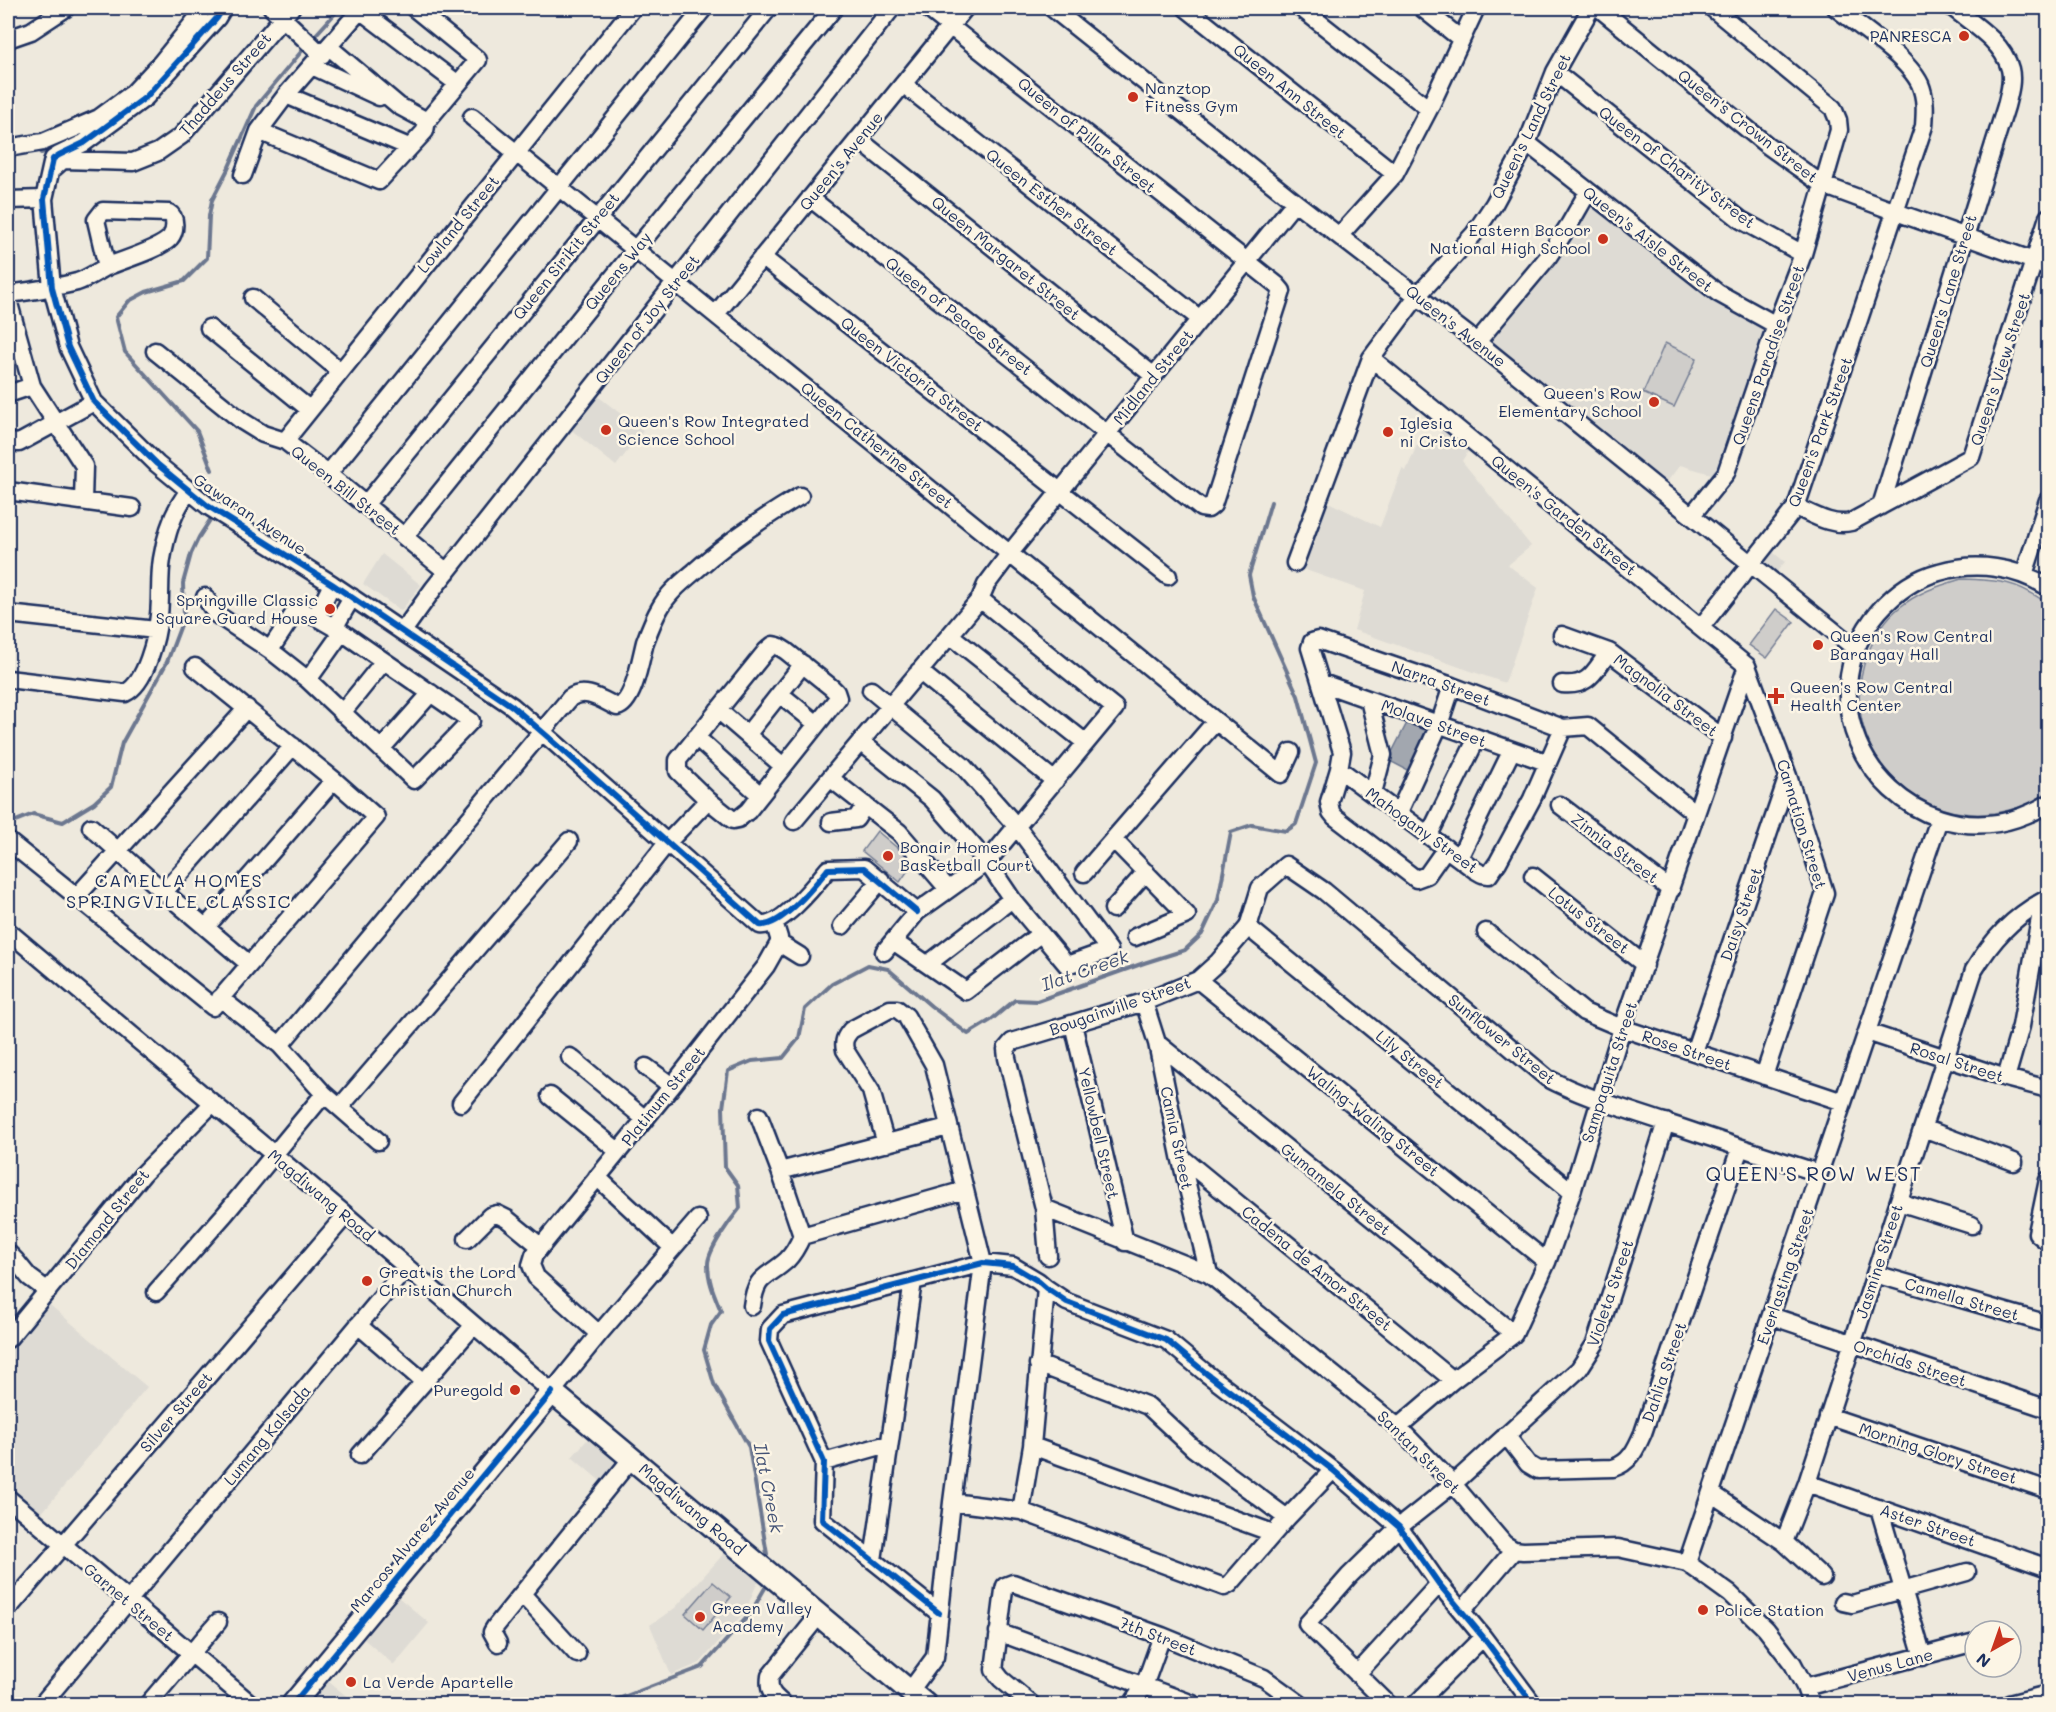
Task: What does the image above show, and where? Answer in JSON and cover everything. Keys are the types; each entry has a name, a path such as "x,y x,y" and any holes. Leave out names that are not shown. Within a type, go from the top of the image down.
{"main road":[{"name":"Magdiwang Road","path":"552,1392 918,1698"},
{"name":"Marcos Alvarez Avenue","path":"292,1704 552,1392"}],"street":[{"path":"8,39 31,32 66,8"},
{"path":"8,148 43,142 99,118 133,93 147,79 203,8"},
{"path":"51,170 53,159 59,154 84,143 146,97 202,36 223,8"},
{"path":"259,131 379,181 425,131 427,121 478,60 414,8"},
{"name":"Lowland Street","path":"285,441 633,8"},
{"path":"328,474 704,8"},
{"name":"Queen Sirikit Street","path":"365,505 769,8"},
{"name":"Queens Way","path":"405,536 635,250 834,8"},
{"name":"Queen of Joy Street","path":"403,631 447,572 892,8"},
{"name":"Queen of Pillar Street","path":"927,8 1282,291 1213,505 1208,509 1201,508 1107,433"},
{"name":"Queen's Avenue","path":"716,314 965,8"},
{"name":"Queen's Avenue","path":"1052,8 1295,202 1477,342 1856,650"},
{"name":"Queen Ann Street","path":"1186,8 1395,174"},
{"path":"1301,8 1429,109"},
{"path":"1422,8 1461,39"},
{"path":"1340,235 1395,174 1429,109 1476,8"},
{"name":"Queen's Land Street","path":"1418,295 1473,234 1494,204 1527,143 1555,72 1591,8"},
{"name":"Queen's Crown Street","path":"1599,8 1767,145 1823,184 2042,264"},
{"name":"Queens Paradise Street","path":"1692,515 1726,473 1776,325 1803,254 1839,130 1833,108 1712,8"},
{"name":"Queen's Park Street","path":"1701,627 1796,507 1924,126 1925,105 1920,84 1909,68 1836,8"},
{"name":"Queen's Lane Street","path":"1881,506 2006,106 2010,86 2010,69 2002,52 1987,35 1953,8"},
{"path":"243,175 259,131 319,53 361,9 458,84"},
{"path":"282,11 319,53 399,106 427,121"},
{"name":"Thaddeus Street","path":"51,170 63,160 133,162 158,152 181,136 282,11"},
{"path":"319,53 399,106"},
{"name":"Queen of Charity Street","path":"1555,72 1742,220 1803,254"},
{"name":"Queen Esther Street","path":"903,84 1200,319"},
{"path":"286,95 409,147"},
{"name":"Queen Catherine Street","path":"472,117 1281,774 1291,752"},
{"name":"Queen Margaret Street","path":"858,139 1154,376"},
{"name":"Queen's Aisle Street","path":"1527,143 1718,293 1776,325"},
{"name":"Gawaran Avenue","path":"51,170 44,199 51,288 68,347 94,402 157,464 208,506 332,584 512,706 760,925 766,926 774,922"},
{"path":"1477,342 1548,257 1588,192"},
{"name":"Queen of Peace Street","path":"810,198 1107,433"},
{"path":"8,200 44,199"},
{"name":"Midland Street","path":"794,820 980,599 986,585 1010,553 1295,202"},
{"path":"8,294 80,281 159,245 170,238 173,232 173,215 103,211 96,220 107,267"},
{"name":"Queen's View Street","path":"1881,506 1971,458 2042,264 2049,217"},
{"name":"Queen Victoria Street","path":"762,257 1168,576"},
{"path":"1295,563 1371,358 1418,295"},
{"path":"253,298 340,371"},
{"path":"8,300 32,386 84,466 83,501"},
{"path":"209,328 309,410"},
{"name":"Queen Bill Street","path":"155,351 242,421 263,434 285,441 447,572"},
{"name":"Queen's Garden Street","path":"1371,358 1701,627"},
{"path":"8,394 32,386"},
{"path":"8,441 20,443 94,402"},
{"path":"8,491 132,508"},
{"path":"8,679 125,693 133,690 146,671 159,618 162,561 176,509 189,491"},
{"path":"280,1045 570,698 577,693 587,693 617,707 623,704 638,674 646,640 660,606 678,586 717,551 800,496"},
{"path":"2024,575 2049,500"},
{"path":"1796,507 1830,521 1845,524 1881,506"},
{"path":"2049,588 2006,569 1969,566 1933,573 1900,591 1874,617 1856,650 1849,679 1851,723 1861,752 1878,777 1899,798 1939,819 1958,823 1996,823 2014,819 2049,804"},
{"path":"316,617 332,584"},
{"path":"205,597 216,614 270,650 308,680 414,780 471,721 338,630 297,609 270,650"},
{"path":"308,680 338,630 351,597"},
{"path":"980,599 1114,708 987,862 917,912 888,946 928,964 966,991 1040,934"},
{"path":"8,614 156,630"},
{"name":"Carnation Street","path":"1701,627 1747,666 1788,776 1825,893 1764,1076"},
{"path":"950,634 1086,742"},
{"name":"Magnolia Street","path":"1562,635 1609,652 1723,738"},
{"name":"Narra Street","path":"1322,683 1310,648 1312,642 1318,640 1452,686 1563,728 1588,726 1696,814"},
{"path":"773,645 786,651 803,664 838,695 835,704 743,816 733,820 678,771 678,760 773,645"},
{"path":"1562,684 1574,686 1583,683 1609,652"},
{"path":"342,713 384,661"},
{"path":"747,735 803,664"},
{"name":"Sampaguita Street","path":"1398,1427 1453,1380 1514,1334 1547,1262 1572,1192 1622,1028 1747,666"},
{"path":"8,841 213,1007 376,817 195,667"},
{"path":"920,672 1055,781"},
{"path":"1322,683 1342,752 1340,770 1329,802 1330,812 1416,879 1427,875 1453,853 1512,750"},
{"name":"Molave Street","path":"1322,683 1546,762"},
{"path":"1399,812 1439,725 1452,686"},
{"path":"861,742 932,799 987,862 1012,899 1067,965 1109,950 1017,827 963,766 871,690"},
{"path":"381,749 431,693"},
{"path":"780,694 817,724"},
{"path":"1369,700 1383,754 1373,793"},
{"path":"76,896 247,708"},
{"path":"718,710 783,766"},
{"path":"1084,873 1216,721"},
{"name":"Mahogany Street","path":"1340,770 1482,874 1489,874 1494,870 1532,799 1546,762 1563,728"},
{"path":"696,737 760,795"},
{"path":"1429,835 1477,738"},
{"path":"164,892 293,746"},
{"name":"Daisy Street","path":"1694,1052 1788,776"},
{"path":"830,778 899,832 948,889"},
{"path":"206,927 334,780"},
{"path":"461,1103 667,843 708,800"},
{"path":"831,822 856,819 865,805"},
{"name":"Zinnia Street","path":"1560,805 1671,890"},
{"name":"Everlasting Street","path":"1687,1563 1939,819"},
{"path":"91,827 249,964"},
{"path":"1114,840 1187,915 1135,937"},
{"path":"340,1107 569,841"},
{"name":"Bougainville Street","path":"1044,1208 1006,1049 1012,1042 1144,1002 1198,980 1218,962 1248,927 1260,888 1286,865"},
{"name":"Sunflower Street","path":"1286,865 1324,891 1547,1078 1568,1089 1599,1100 1820,1173"},
{"path":"800,956 779,943 774,922 804,898 828,869 864,868 917,912"},
{"path":"1113,909 1146,872"},
{"name":"Lotus Street","path":"1533,876 1645,965"},
{"path":"842,926 881,880"},
{"path":"928,964 1012,899"},
{"name":"Jasmine Street","path":"1784,1542 1807,1483 1974,970 1988,946 2023,912 2043,901 2021,1026 2006,1077"},
{"name":"Lily Street","path":"1248,927 1572,1192"},
{"name":"Magdiwang Road","path":"8,931 346,1215 552,1392"},
{"name":"Rose Street","path":"1486,932 1584,1012 1622,1028 1843,1102"},
{"name":"Platinum Street","path":"599,1334 536,1277 531,1265 540,1246 759,976 777,950 779,943"},
{"name":"Waling-Waling Street","path":"1198,980 1547,1262"},
{"path":"220,998 280,1045 324,1094 378,1141"},
{"name":"Camia Street","path":"1144,1002 1157,1043 1180,1156 1209,1274"},
{"path":"886,1144 871,1091 845,1050 843,1042 851,1030 890,1009 897,1009 906,1016 933,1065 983,1263"},
{"name":"Yellowbell Street","path":"1073,1024 1125,1242"},
{"name":"Rosal Street","path":"1867,1032 2049,1089"},
{"name":"Gumamela Street","path":"1157,1043 1514,1334"},
{"path":"570,1057 645,1119"},
{"path":"646,1067 672,1086"},
{"path":"156,1292 274,1156 324,1094"},
{"path":"550,1096 618,1151"},
{"name":"Diamond Street","path":"8,1339 143,1174 212,1104"},
{"path":"752,1306 754,1292 761,1278 786,1261 795,1251 802,1236 759,1116"},
{"name":"Violeta Street","path":"1357,1674 1307,1623 1349,1576 1399,1527 1453,1484 1579,1369 1595,1344 1666,1122"},
{"path":"780,1171 948,1127"},
{"path":"1923,1128 2014,1162"},
{"name":"Dahlia Street","path":"1506,1435 1528,1464 1538,1470 1613,1468 1629,1459 1643,1433 1740,1148"},
{"name":"Cadena de Amor Street","path":"1180,1156 1453,1380"},
{"path":"597,1177 673,1248"},
{"path":"2043,1238 2049,1180"},
{"path":"802,1236 965,1190"},
{"path":"1899,1202 1972,1225"},
{"path":"1044,1208 1048,1256"},
{"name":"Santan Street","path":"1044,1208 1209,1274 1398,1427 1453,1484 1504,1544 1514,1550"},
{"path":"466,1239 490,1216 497,1214 507,1219 540,1246"},
{"name":"Silver Street","path":"8,1609 346,1215"},
{"path":"552,1392 698,1219"},
{"path":"8,1253 28,1277 48,1291"},
{"path":"939,1613 822,1520 824,1462 770,1341 770,1329 783,1314 983,1263 1013,1266 1067,1302 1166,1340 1334,1470 1399,1527 1439,1584 1483,1637 1528,1698 1512,1704"},
{"name":"Magdiwang Road","path":"918,1698 935,1657 983,1263"},
{"name":"Lumang Kalsada","path":"42,1704 406,1268"},
{"name":"Camella Street","path":"1875,1274 2049,1324"},
{"path":"873,1560 913,1281"},
{"path":"1021,1511 1032,1446 1046,1288"},
{"name":"Orchids Street","path":"1771,1316 2049,1409"},
{"path":"358,1325 424,1383"},
{"path":"360,1455 474,1325"},
{"path":"1038,1364 1148,1406 1193,1448 1287,1518"},
{"name":"Morning Glory Street","path":"1828,1416 2049,1490"},
{"path":"824,1462 888,1444"},
{"path":"1032,1446 1273,1533"},
{"path":"498,1643 492,1632 632,1458"},
{"path":"952,1503 1021,1511 1224,1587 1230,1584 1273,1533 1334,1470"},
{"name":"Aster Street","path":"1807,1483 2049,1568"},
{"path":"1711,1493 1784,1542 1822,1577"},
{"name":"Garnet Street","path":"8,1498 251,1704"},
{"path":"1879,1508 1923,1657"},
{"path":"1462,1611 1514,1550 1618,1548 1687,1563 1749,1610 1781,1646 1805,1687 1811,1704"},
{"path":"1843,1602 1852,1604 1967,1572"},
{"name":"7th Street","path":"998,1632 1004,1590 1009,1584 1018,1583 1162,1636 1264,1678 1300,1704"},
{"path":"1388,1704 1357,1674 1439,1584"},
{"path":"522,1594 576,1654"},
{"path":"783,1704 771,1694 768,1686 770,1676 819,1616"},
{"path":"148,1704 218,1622"},
{"path":"1031,1704 1000,1678 994,1670 998,1632 1193,1704"},
{"path":"1132,1704 1144,1686 1162,1636"},
{"path":"1416,1704 1483,1637"},
{"name":"Venus Lane","path":"1805,1687 1963,1645"},
{"path":"2008,1704 2049,1694"}],"shaded area":[{"name":"Queen's Row Elementary School","path":"1593,207 1710,291 1767,328 1718,476 1680,465 1666,483 1488,340 1545,271"},
{"path":"1665,343 1697,358 1674,407 1643,393"},
{"name":"Queen's Row Integrated Science School","path":"595,394 643,431 616,466 569,428"},
{"path":"1445,427 1470,448 1462,461 1531,546 1508,565 1538,588 1505,683 1354,630 1365,591 1300,568 1324,500 1380,527 1402,469 1406,471 1417,445 1425,452"},
{"path":"1769,549 1785,562 1773,576 1757,564"},
{"path":"382,554 421,585 401,611 363,584"},
{"path":"1961,579 2007,583 2037,596 2048,604 2048,791 2023,806 1994,813 1962,813 1932,805 1906,790 1885,769 1869,744 1861,715 1860,684 1868,653 1885,623 1906,602 1936,587"},
{"path":"1776,609 1794,622 1767,658 1749,645"},
{"path":"1410,717 1431,728 1409,771 1388,760"},
{"name":"Bonair Homes Basketball Court","path":"877,831 914,862 900,882 862,851"},
{"path":"44,1300 147,1387 40,1515 8,1489 8,1345"},
{"path":"594,1432 625,1459 605,1485 572,1457"},
{"name":"Green Valley Academy","path":"729,1548 760,1576 746,1610 700,1663 671,1675 650,1625 675,1608"},
{"path":"713,1582 731,1597 703,1630 685,1614"},
{"path":"392,1592 429,1623 394,1665 357,1633"},
{"path":"323,1677 356,1704 299,1704"}],"waterway":[{"path":"311,40 340,8"},
{"path":"212,470 197,431 125,352 116,317 129,301 146,292 184,281 207,258 212,200 256,106 306,46"},
{"path":"41,153 58,147"},
{"name":"Ilat Creek","path":"767,1554 749,1447 714,1384 704,1350 711,1325 721,1311 708,1271 709,1259 720,1235 740,1208 738,1185 725,1167 723,1108 728,1071 752,1061 783,1058 799,1038 805,1009 832,984 868,965 888,969 968,1034 991,1020 1015,1000 1037,1001 1185,950 1202,934 1218,900 1231,832 1252,825 1286,831 1296,824 1316,763 1298,696 1253,596 1249,575 1271,502"},
{"path":"8,824 33,814 63,822 94,803 111,787 122,743 167,662 184,617 183,583 191,554 210,520"},
{"name":"Ilat Creek","path":"605,1704 702,1667 750,1614 765,1588"}],"cycle path":[{"path":"223,8 217,18 146,97 84,143 53,159 44,199 52,288 68,347 94,402 157,464 208,506 332,584 512,706 760,925 778,920 787,913 828,869 864,868 917,912"},
{"path":"939,1613 822,1520 824,1462 769,1341 770,1329 783,1315 983,1263 1013,1266 1067,1302 1166,1340 1333,1470 1399,1527 1439,1584 1483,1637 1533,1704"},
{"path":"293,1704 552,1392"}],"place":[{"name":"PANRESCA","path":"1964,36"},
{"name":"Nanztop Fitness Gym","path":"1133,97"},
{"name":"Eastern Bacoor National High School","path":"1603,239"},
{"name":"Queen's Row Elementary School","path":"1654,402"},
{"name":"Queen's Row Integrated Science School","path":"606,430"},
{"name":"Iglesia ni Cristo","path":"1388,432"},
{"name":"Springville Classic Square Guard House","path":"330,609"},
{"name":"Queen's Row Central Barangay Hall","path":"1818,645"},
{"name":"Queen's Row Central Health Center","path":"1776,696"},
{"name":"Bonair Homes Basketball Court","path":"888,856"},
{"name":"Great is the Lord Christian Church","path":"367,1281"},
{"name":"Puregold","path":"515,1390"},
{"name":"Police Station","path":"1703,1610"},
{"name":"Green Valley Academy","path":"700,1617"},
{"name":"La Verde Apartelle","path":"351,1682"}],"district":[{"name":"CAMELLA HOMES SPRINGVILLE CLASSIC","path":"179,891"},
{"name":"QUEEN'S ROW WEST","path":"1814,1174"}]}
